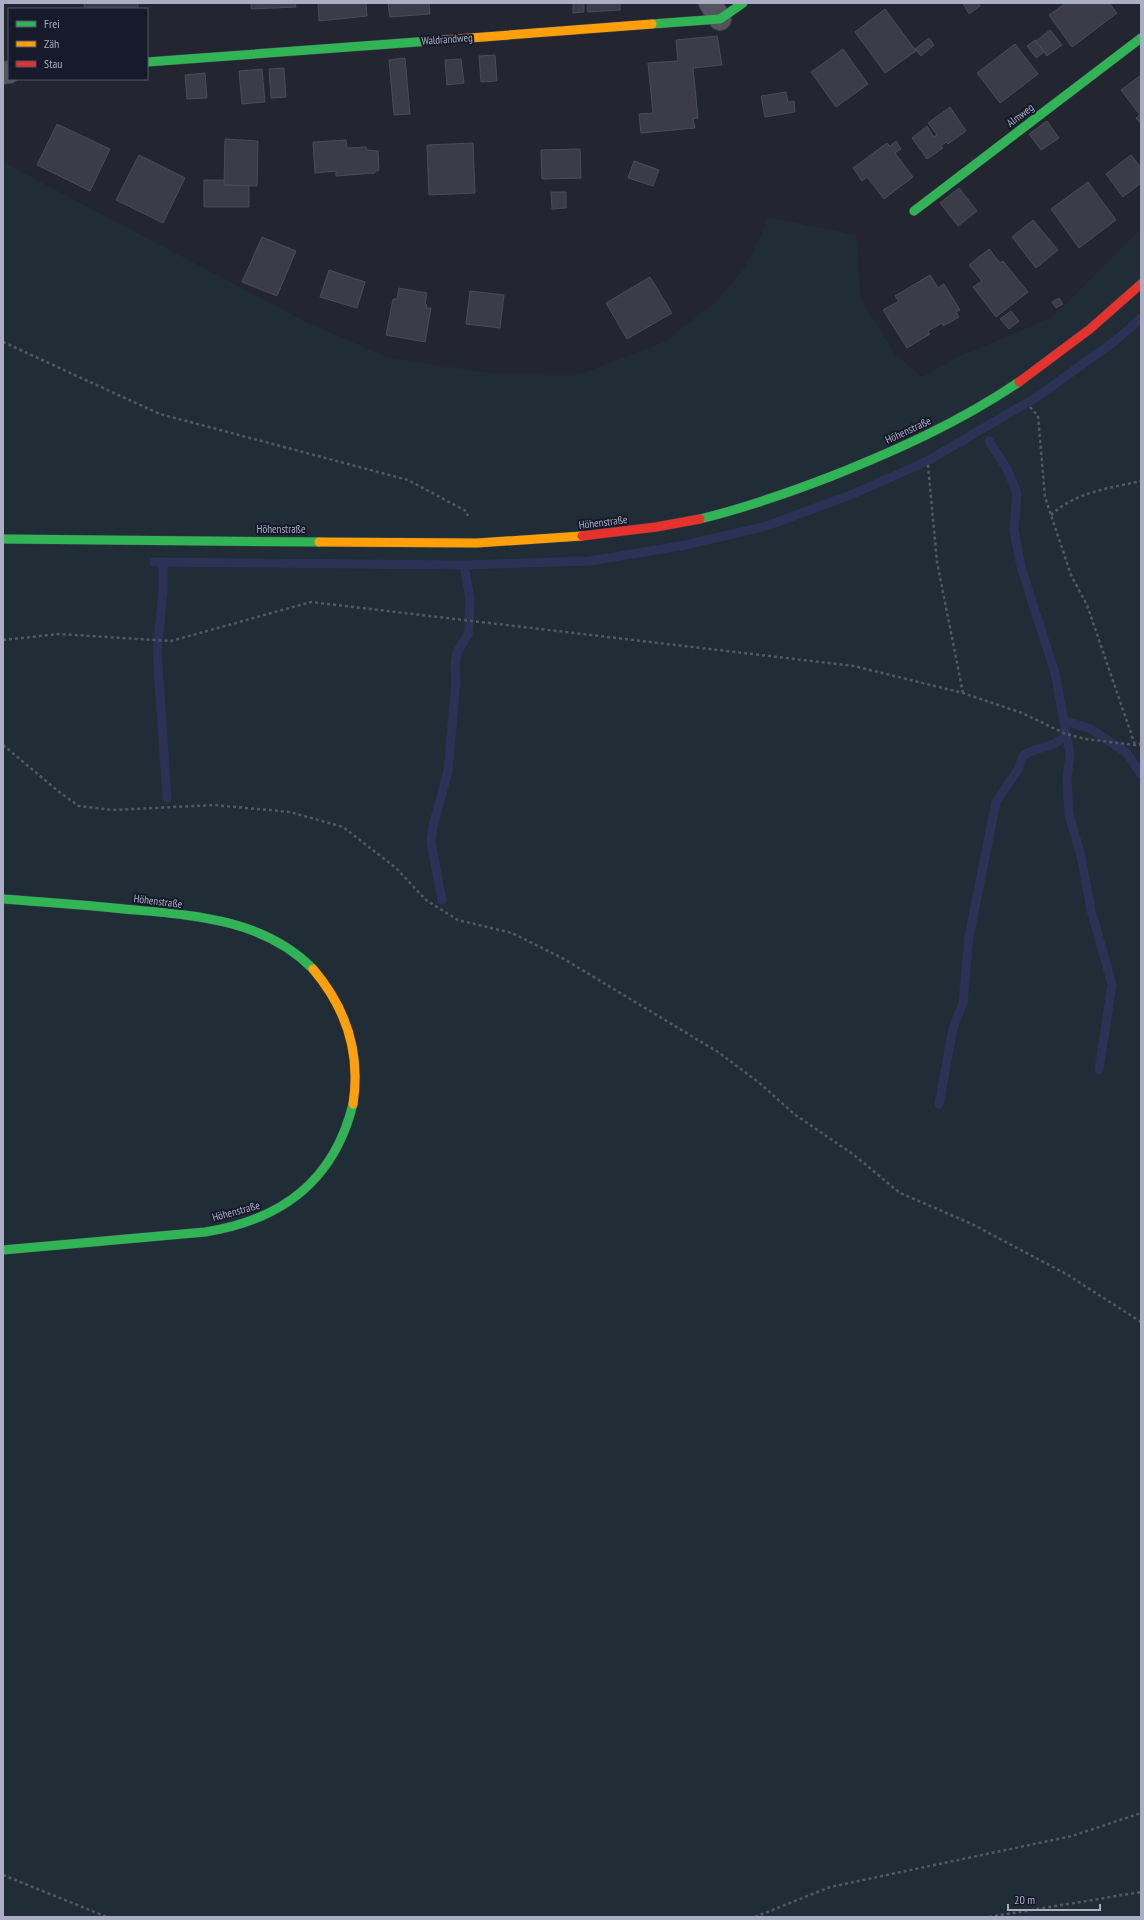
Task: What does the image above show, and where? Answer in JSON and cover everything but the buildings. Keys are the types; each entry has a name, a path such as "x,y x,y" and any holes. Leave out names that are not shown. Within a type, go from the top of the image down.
{"street":[{"name":"Waldrandweg","path":"148,62 715,11 743,3"},
{"name":"Almweg","path":"914,211 1141,38"},
{"name":"Höhenstraße","path":"3,539 477,543 599,535 682,523 758,504 919,440 968,414 1014,385 1063,351 1141,284"},
{"name":"Höhenstraße","path":"3,899 171,914 232,924 253,930 272,938 302,958 314,970 331,992 347,1023 356,1075 352,1106 347,1126 337,1148 320,1174 308,1187 280,1209 248,1223 210,1230 3,1250"}],"path":[{"path":"3,342 160,414 408,480 466,511 477,543"},
{"path":"1028,406 1038,416 1045,497 1070,575 1086,605 1135,745"},
{"path":"919,440 928,462 937,562 963,693"},
{"path":"1051,515 1056,510 1089,492 1141,481"},
{"path":"3,640 58,634 171,641 311,602 854,666 963,693 1022,713 1066,734 1085,739 1135,745 1141,744"},
{"path":"3,745 58,791 79,806 113,810 214,806 275,810 290,812 342,827 396,868 426,900 458,920 512,933 564,959 718,1052 762,1085 794,1114 854,1155 900,1193 972,1224 1068,1275 1141,1322"},
{"path":"755,1917 830,1887 1072,1836 1141,1813"},
{"path":"3,1875 107,1917"},
{"path":"989,1917 1141,1892"}],"shaded area":[{"path":"3,162 306,322 387,357 488,373 580,374 664,342 717,301 744,268 761,235 766,217 856,235 861,299 895,354 922,377 960,356 1051,318 1141,229 1141,1917 3,1917"}],"waterway":[{"path":"929,460 1037,397 1115,341 1141,318"},
{"path":"989,441 1007,469 1017,493 1014,530 1021,567 1055,673 1070,754 1067,780 1069,814 1081,856 1091,910 1112,984 1099,1070"},
{"path":"154,562 464,565 590,561 680,546 764,527 853,494 925,462"},
{"path":"163,563 163,590 157,651 167,798"},
{"path":"442,900 431,842 433,826 448,771 457,652 468,635 469,627 470,599 464,565"},
{"path":"1065,721 1091,729 1127,753 1141,774"},
{"path":"939,1104 953,1028 963,1003 969,937 996,802 1018,770 1023,756 1029,752 1054,744 1067,735"}],"traffic: fast":[{"path":"652,24 720,19 743,3"},
{"path":"914,211 1141,38"},
{"path":"148,62 444,40"},
{"path":"700,519 783,494 880,456 928,434 974,410 1019,382"},
{"path":"3,539 319,542"},
{"path":"3,899 175,914 225,922 249,929 272,939 293,952 313,969"},
{"path":"3,1250 205,1232 233,1226 258,1218 281,1207 301,1192 318,1175 333,1155 344,1131 353,1104"}],"traffic: slow":[{"path":"444,40 652,24"},
{"path":"319,542 477,543 582,536"},
{"path":"313,969 325,984 334,999 348,1032 353,1049 355,1067 353,1104"}],"traffic: jam":[{"path":"1019,382 1090,329 1141,284"},
{"path":"582,536 656,527 700,519"}]}
